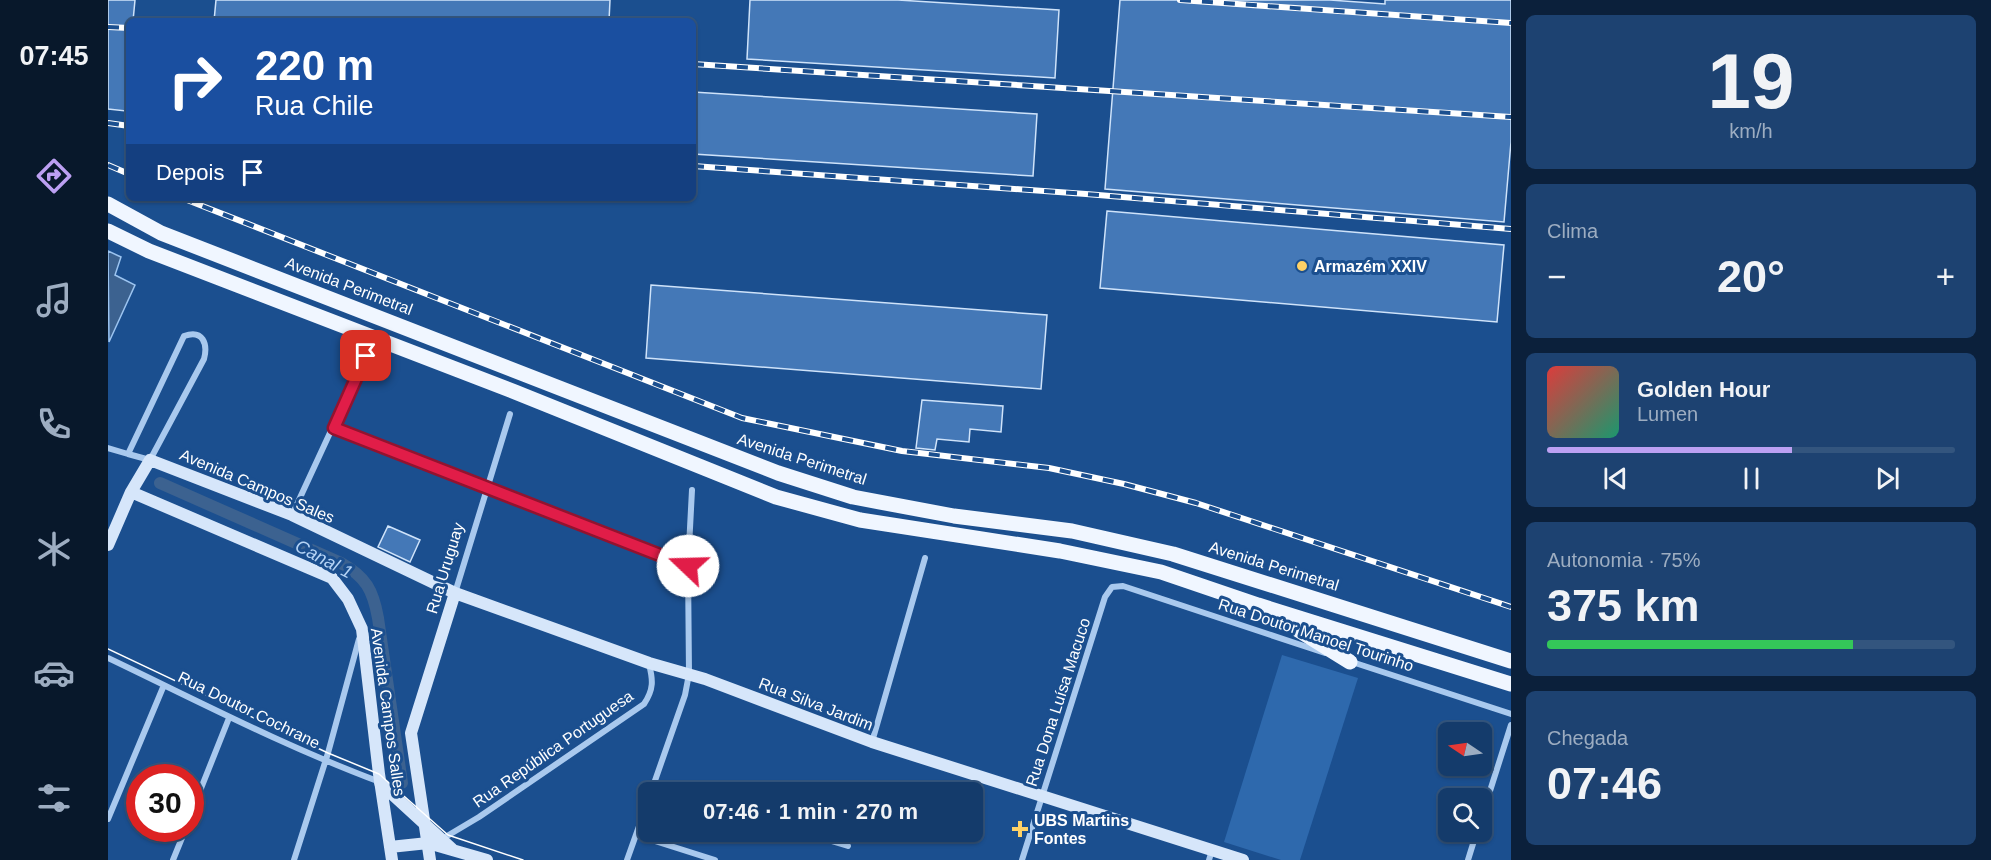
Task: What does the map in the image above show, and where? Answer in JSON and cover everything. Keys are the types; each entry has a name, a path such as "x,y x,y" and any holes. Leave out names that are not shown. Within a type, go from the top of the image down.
{"main road":[{"name":"Avenida Perimetral","path":"108,204 161,233 778,473 853,497 954,516 1072,531 1173,554 1511,661"},
{"path":"108,231 149,251 460,370 776,497 860,520 1060,551 1161,572 1258,605 1511,684"},
{"path":"1258,605 1350,662"}],"street":[{"path":"108,545 131,492 204,359 205,343 197,335 186,335 181,340 128,454"},
{"path":"292,515 366,356"},
{"name":"Rua Uruguay","path":"411,733 510,414"},
{"path":"334,428 688,566"},
{"path":"108,448 150,460"},
{"name":"Avenida Campos Sales","path":"150,460 292,515 384,560"},
{"path":"655,782 685,695 689,674 688,566 692,489"},
{"name":"Avenida Campos Salles","path":"131,492 332,578 348,599 362,629 391,854"},
{"path":"872,742 925,558"},
{"name":"Rua Silva Jardim","path":"384,560 455,593 649,663 689,674 872,742 1042,796 1211,855 1243,860"},
{"name":"Rua Doutor Manoel Tourinho","path":"1112,587 1123,586 1511,714"},
{"name":"Rua Dona Luísa Macuco","path":"1022,860 1105,597 1112,587"},
{"path":"294,860 362,629"},
{"name":"Rua Doutor Cochrane","path":"108,658 229,718 324,761 381,783"},
{"name":"Rua República Portuguesa","path":"442,839 644,704 652,690 653,680 649,663"},
{"path":"108,819 164,685"},
{"path":"204,781 229,718"},
{"path":"1491,788 1511,725"},
{"name":"Avenida Campos Salles","path":"411,733 430,860"},
{"path":"381,783 453,849"},
{"path":"627,860 638,829"},
{"path":"636,835 715,860"},
{"path":"173,860 180,842"},
{"path":"835,842 848,846"},
{"path":"1468,860 1474,842"},
{"path":"391,854 428,843 487,860"}],"shaded area":[{"path":"108,251 121,257 115,275 135,285 109,342"},
{"path":"1282,655 1358,678 1300,860 1281,860 1224,842"}],"building":[{"path":"108,0 135,0 133,18 126,18 126,111 108,109"},
{"path":"216,0 610,0 609,18 214,18"},
{"path":"750,0 898,0 1059,10 1055,78 747,59"},
{"path":"1120,0 1330,0 1385,4 1385,0 1511,0 1511,142 1504,222 1105,189"},
{"path":"696,92 1037,114 1033,176 696,154"},
{"name":"Armazém XXIV","path":"1107,211 1504,245 1497,322 1100,288"},
{"path":"651,285 1047,315 1041,389 646,358"},
{"path":"922,400 1003,406 1001,432 970,429 969,442 937,439 935,450 916,448"},
{"path":"388,526 420,540 410,562 378,547"}],"waterway":[{"name":"Canal 1","path":"160,483 341,563 350,568 367,585 374,600 378,618 402,783"}],"tram line":[{"path":"108,649 328,753 379,774 448,835 523,860"}],"railway":[{"path":"1180,0 1511,23"},
{"path":"108,27 126,28"},
{"path":"696,64 1511,117"},
{"path":"108,123 126,126"},
{"path":"108,165 126,173"},
{"path":"696,166 1086,194 1511,229"},
{"path":"190,201 742,418 902,451 1049,468 1124,484 1196,503 1511,607"}],"place":[{"name":"Armazém XXIV","path":"1302,266"},
{"name":"UBS Martins Fontes","path":"1020,829"}],"route":[{"path":"366,356 334,428 688,566"}]}
